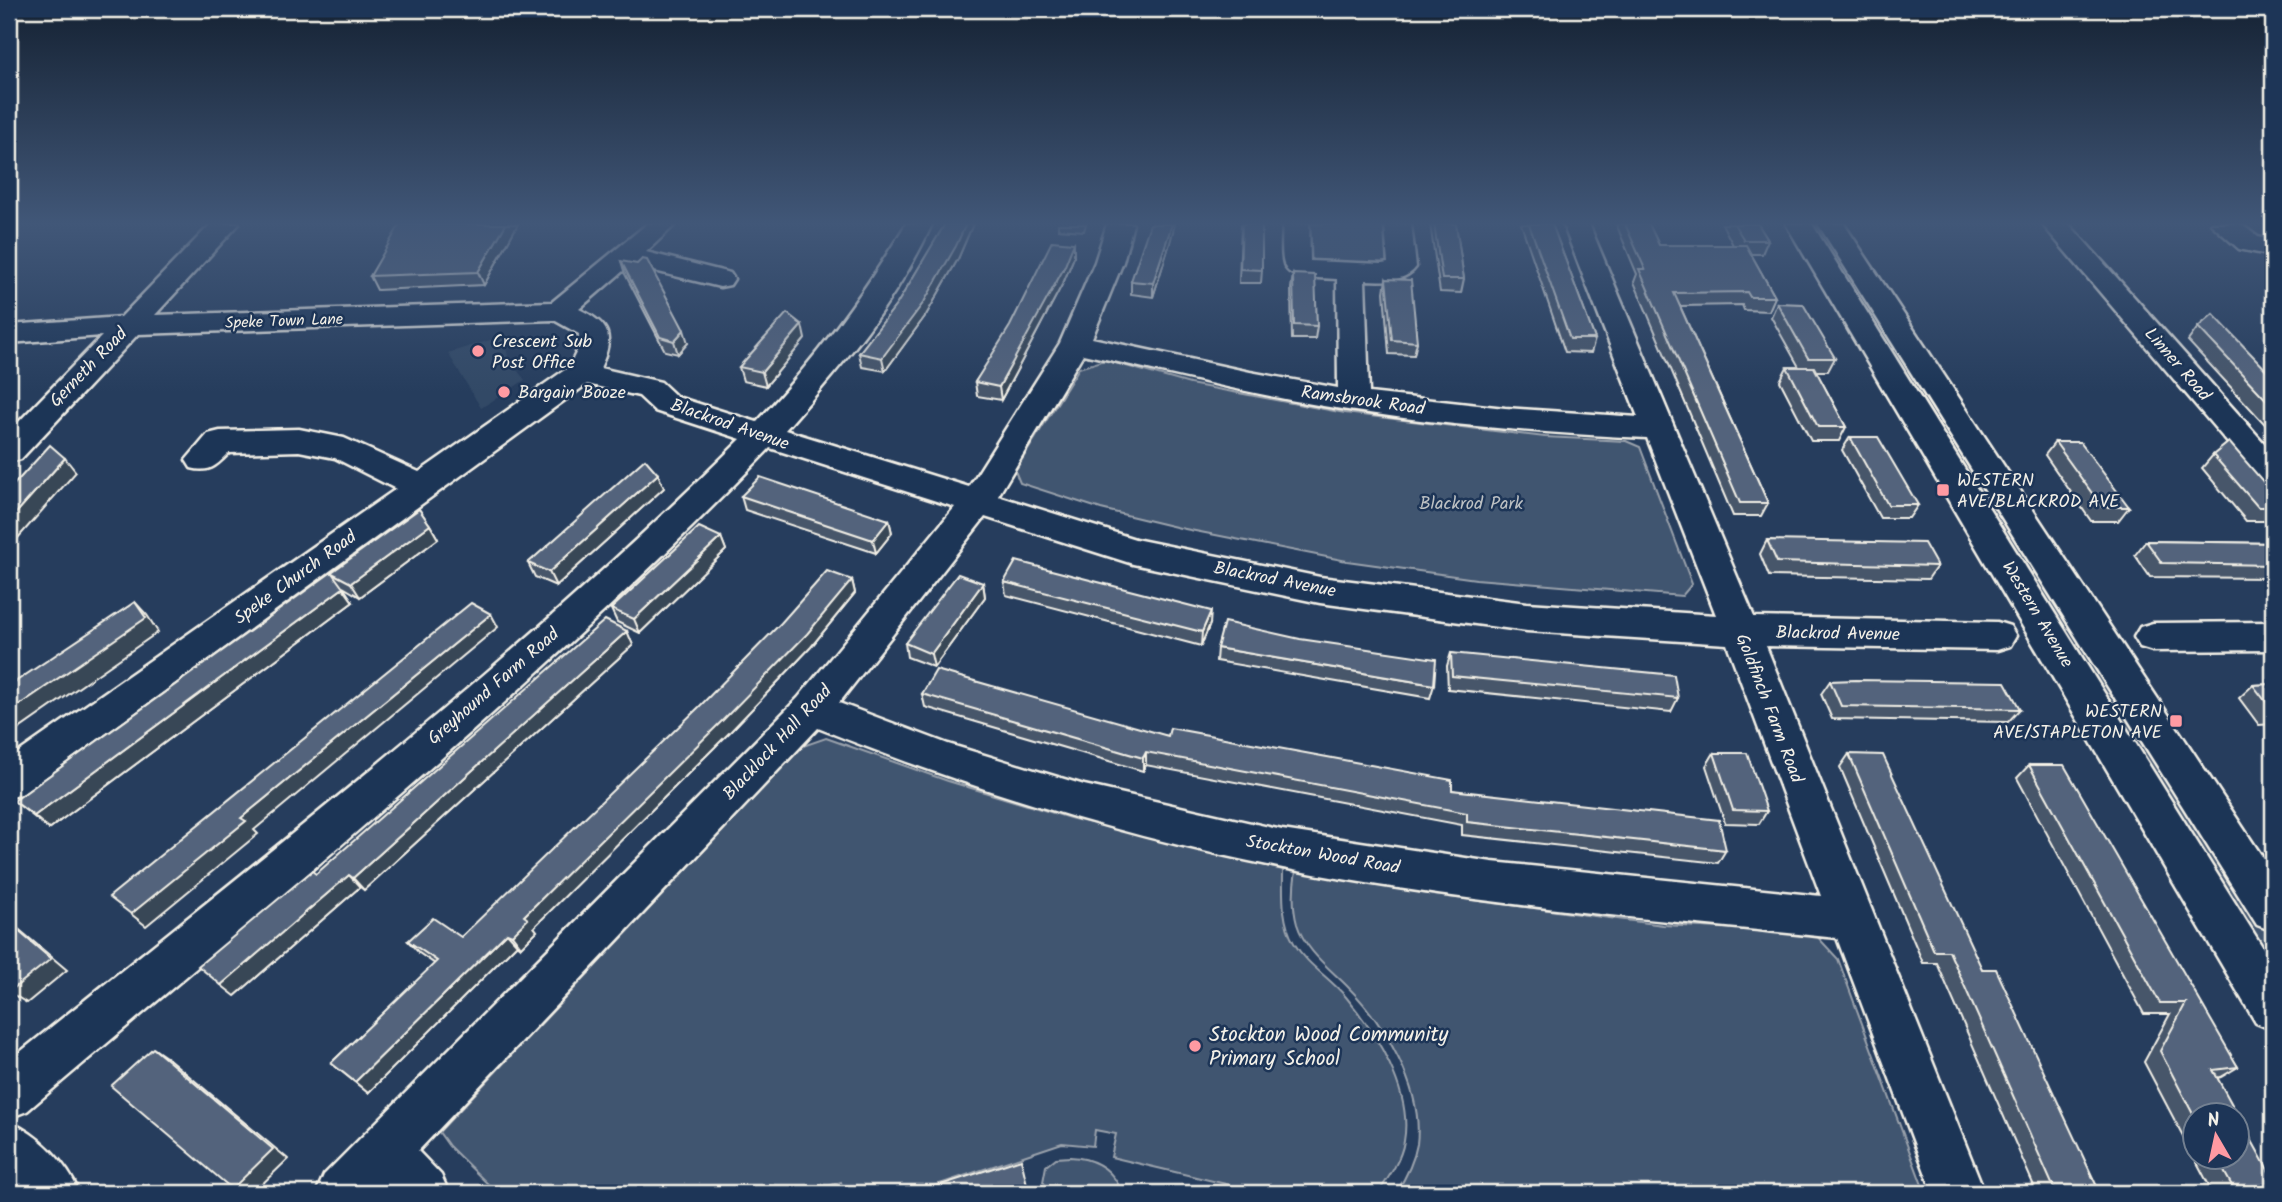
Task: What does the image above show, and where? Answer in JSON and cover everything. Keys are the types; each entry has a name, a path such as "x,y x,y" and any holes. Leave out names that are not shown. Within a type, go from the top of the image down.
{"street":[{"name":"Gerneth Road","path":"9,451 172,280"},
{"path":"582,373 596,345 594,332 584,322 559,311 597,280"},
{"name":"Greyhound Farm Road","path":"9,1093 418,752 646,550 763,437 862,316 884,280"},
{"name":"Blacklock Hall Road","path":"342,1193 812,709 976,504 1075,343 1101,280"},
{"path":"1351,280 1354,401"},
{"name":"Goldfinch Farm Road","path":"1598,280 1741,632 1850,919 1959,1193"},
{"name":"Western Avenue","path":"1833,280 2273,1007"},
{"name":"Western Avenue","path":"1867,280 2273,911"},
{"name":"Linner Road","path":"2104,280 2273,474"},
{"name":"Speke Town Lane","path":"9,334 129,325 559,311"},
{"name":"Ramsbrook Road","path":"1075,343 1270,386 1354,401 1509,420 1656,428"},
{"name":"Blackrod Avenue","path":"582,373 650,389 666,404 763,437 1133,551 1320,590 1527,617 1741,632 1997,636"},
{"name":"Speke Church Road","path":"9,781 582,373"},
{"path":"203,460 220,442 299,440 344,450 420,487"},
{"path":"2153,637 2273,636"},
{"name":"Stockton Wood Road","path":"812,709 941,759 1084,803 1282,849 1492,883 1850,919"},
{"path":"9,1147 53,1193"},
{"path":"382,1152 423,1193"}],"shaded area":[{"path":"503,336 509,360 525,380 481,408 448,353"}],"green space":[{"path":"1846,280 1857,280 2076,628 2058,629"},
{"name":"Blackrod Park","path":"1105,360 1190,384 1345,413 1545,437 1626,441 1640,447 1692,584 1682,596 1476,579 1347,561 1180,528 1101,509 1020,483 1015,471 1079,368"},
{"path":"2069,644 2086,644 2273,942 2273,976"},
{"name":"Stockton Wood Community Primary School","path":"826,738 948,781 1070,818 1283,870 1285,917 1294,943 1305,958 1340,990 1369,1028 1398,1083 1405,1122 1404,1141 1397,1162 1378,1193 1264,1193 1111,1157 1116,1134 1095,1130 1093,1146 1062,1143 913,1193 844,1193 841,1182 807,1193 497,1193 449,1146 439,1132 803,746"},
{"path":"1296,870 1434,895 1663,925 1814,933 1838,959 1925,1193 1396,1193 1409,1170 1417,1144 1418,1123 1408,1080 1375,1019 1318,958 1301,933 1295,917"},
{"path":"1070,1157 1098,1164 1109,1172 1118,1184 1110,1193 1052,1193 1043,1182 1046,1166 1056,1158"}],"building":[{"path":"631,280 658,280 684,330 674,341 660,337"},
{"path":"911,280 937,280 924,302 882,358 859,353 897,304"},
{"path":"1033,280 1057,280 999,387 975,382 1010,326"},
{"path":"1131,280 1154,280 1153,283"},
{"path":"1293,280 1315,280 1317,326 1294,325"},
{"path":"1386,280 1411,280 1417,342 1392,340"},
{"path":"1549,280 1573,280 1595,339 1570,339"},
{"path":"1644,280 1766,280 1775,297 1750,297 1747,292 1674,293 1768,503 1740,503"},
{"path":"1777,303 1803,304 1835,358 1808,358"},
{"path":"787,313 802,325 762,372 739,367"},
{"path":"2213,314 2273,377 2273,407 2198,327"},
{"path":"1787,367 1814,367 1846,427 1818,427"},
{"path":"1850,437 1878,437 1918,505 1888,505"},
{"path":"2055,442 2080,442 2129,507 2102,507"},
{"path":"2229,442 2273,493 2273,507 2258,507 2213,455"},
{"path":"50,445 65,458 9,521 9,490"},
{"path":"645,459 658,474 549,572 528,563"},
{"path":"760,477 889,520 873,540 741,496"},
{"path":"419,509 430,525 351,583 332,573 343,588 34,816 14,801"},
{"path":"699,527 721,537 634,619 611,609"},
{"path":"1767,540 1924,543 1937,566 1777,562"},
{"path":"2146,541 2273,543 2273,565 2162,563"},
{"path":"1016,561 1211,611 1202,632 1004,582"},
{"path":"827,571 852,580 807,634 524,916 528,919 512,935 507,933 355,1082 331,1063 437,961 408,941 433,918 461,937 699,707 781,623"},
{"path":"958,574 983,583 931,654 905,643"},
{"path":"135,602 146,618 9,712 9,686"},
{"path":"471,603 491,614 241,818 246,821 131,914 109,897"},
{"path":"605,620 627,631 353,878 349,875 221,985 198,966 312,871 316,874"},
{"path":"1224,622 1300,639 1436,659 1434,685 1217,648"},
{"path":"1451,653 1674,675 1678,698 1452,676"},
{"path":"936,670 1168,736 1170,728 1452,780 1452,790 1719,820 1726,850 1467,822 1467,813 1146,752 1143,758 922,694"},
{"path":"1830,681 2005,682 2020,709 1841,706"},
{"path":"2273,684 2273,711 2253,685"},
{"path":"1714,753 1747,753 1767,811 1733,810"},
{"path":"1849,754 1883,755 1982,969 1996,969 2100,1193 2056,1193 1949,951 1934,951"},
{"path":"2029,765 2064,765 2238,1067 2213,1070 2230,1100 2186,1100 2160,1051 2186,1003 2160,1003"},
{"path":"9,923 51,959 9,992"},
{"path":"153,1048 273,1149 232,1189 111,1086"},
{"path":"2250,1137 2273,1179 2273,1193 2236,1193 2223,1170 2250,1170"},
{"path":"1021,1159 1029,1193 916,1193"}],"place":[{"name":"Crescent Sub Post Office","path":"478,351"},
{"name":"Bargain Booze","path":"504,392"},
{"name":"WESTERN AVE/BLACKROD AVE","path":"1943,490"},
{"name":"WESTERN AVE/STAPLETON AVE","path":"2176,721"},
{"name":"Stockton Wood Community Primary School","path":"1195,1046"}]}
